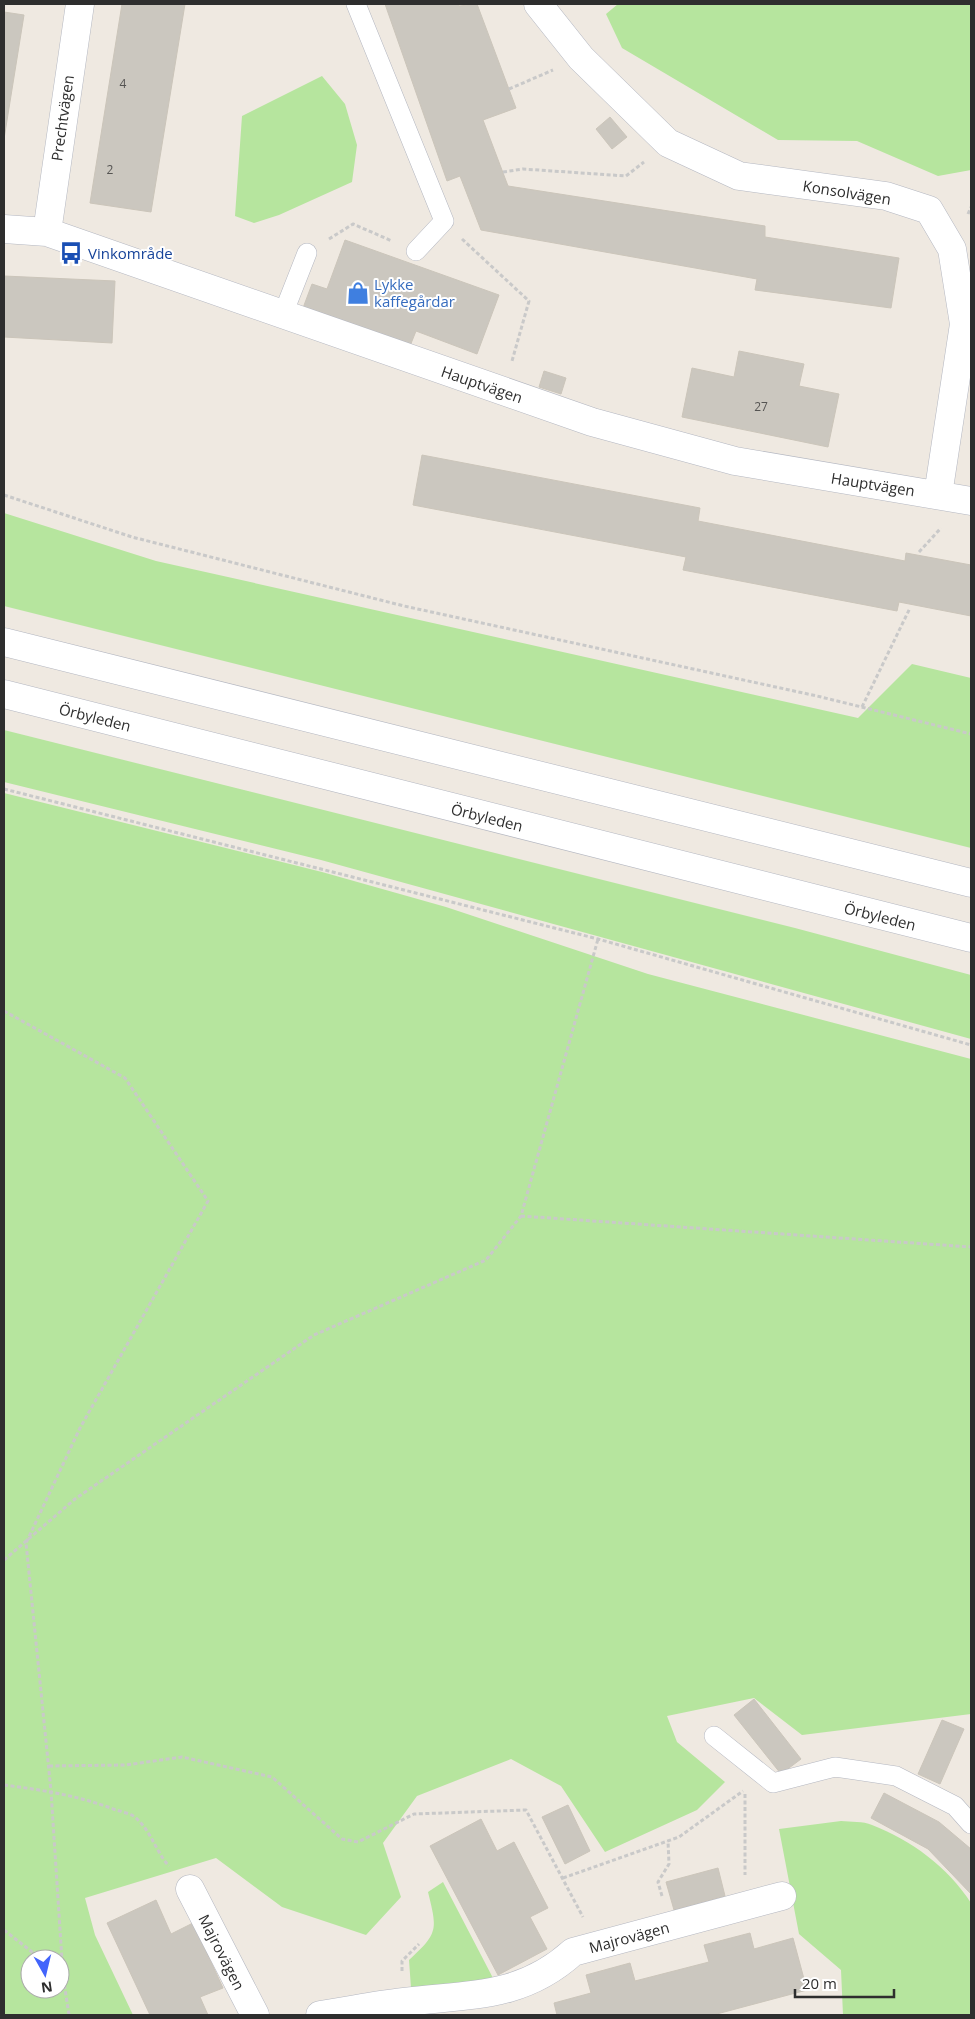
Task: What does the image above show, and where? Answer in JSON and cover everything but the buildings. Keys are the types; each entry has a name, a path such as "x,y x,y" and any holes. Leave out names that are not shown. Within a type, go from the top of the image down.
{"street":[{"name":"Prechtvägen","path":"47,232 80,4"},
{"name":"Konsolvägen","path":"538,4 581,58 668,144 739,176 886,196 929,210 952,249 964,324 938,495"},
{"name":"Hauptvägen","path":"4,229 47,232 592,422 735,462 971,501"},
{"path":"4,642 971,883"},
{"name":"Örbyleden","path":"4,694 971,938"},
{"name":"Majrovägen","path":"190,1889 255,2015"},
{"name":"Majrovägen","path":"320,2015 403,2002 486,2004 555,1968 573,1952 596,1944 782,1896"}],"lane":[{"path":"356,4 444,221 416,251"},
{"path":"283,314 307,253"},
{"path":"714,1736 773,1783 835,1767 896,1776 955,1806 971,1824"}],"path":[{"path":"509,89 581,58"},
{"path":"503,172 523,169 626,176 668,144"},
{"path":"444,221 529,301 503,391"},
{"path":"307,253 353,224 416,251"},
{"path":"4,495 132,537 404,606 862,707 971,734"},
{"path":"862,707 910,608"},
{"path":"4,789 598,939 971,1045"},
{"path":"4,1560 75,1499 314,1335 486,1260 521,1216 598,939"},
{"path":"4,1011 125,1078 208,1201 80,1428 26,1543 49,1766 60,1949"},
{"path":"521,1216 971,1247"},
{"path":"49,1766 126,1765 182,1757 272,1777 342,1839 358,1842 414,1814 526,1810 596,1944"},
{"path":"4,1785 51,1791 97,1803 136,1817 154,1840 161,1857 190,1889"},
{"path":"563,1878 679,1837 744,1789 745,1906"},
{"path":"668,1841 669,1864 658,1882 668,1926"},
{"path":"4,1930 29,1949"},
{"path":"66,1999 69,2015"}],"green space":[{"path":"618,4 971,4 971,170 938,176 857,141 778,140 622,48 606,14"},
{"path":"322,76 345,104 357,145 352,182 279,215 254,223 235,216 242,116"},
{"path":"4,513 156,561 858,718 912,664 971,678 971,848 4,606"},
{"path":"4,730 795,928 971,975 971,1039 321,860 4,782"},
{"path":"4,793 322,872 446,907 648,974 971,1059 971,1714 802,1735 754,1698 667,1716 677,1742 725,1782 697,1810 605,1852 561,1786 511,1759 417,1796 383,1843 401,1897 366,1935 282,1907 216,1858 85,1898 95,1935 133,2015 4,2015"},
{"path":"841,1821 861,1822 901,1838 940,1866 971,1903 971,2015 843,2015 841,1970 799,1934 779,1829"},
{"path":"443,1882 494,1980 411,1988 409,1960 426,1943 433,1930 433,1914 428,1892"}],"place":[{"name":"Vinkområde","path":"71,253"},
{"name":"Lykke kaffegårdar","path":"358,293"}]}
